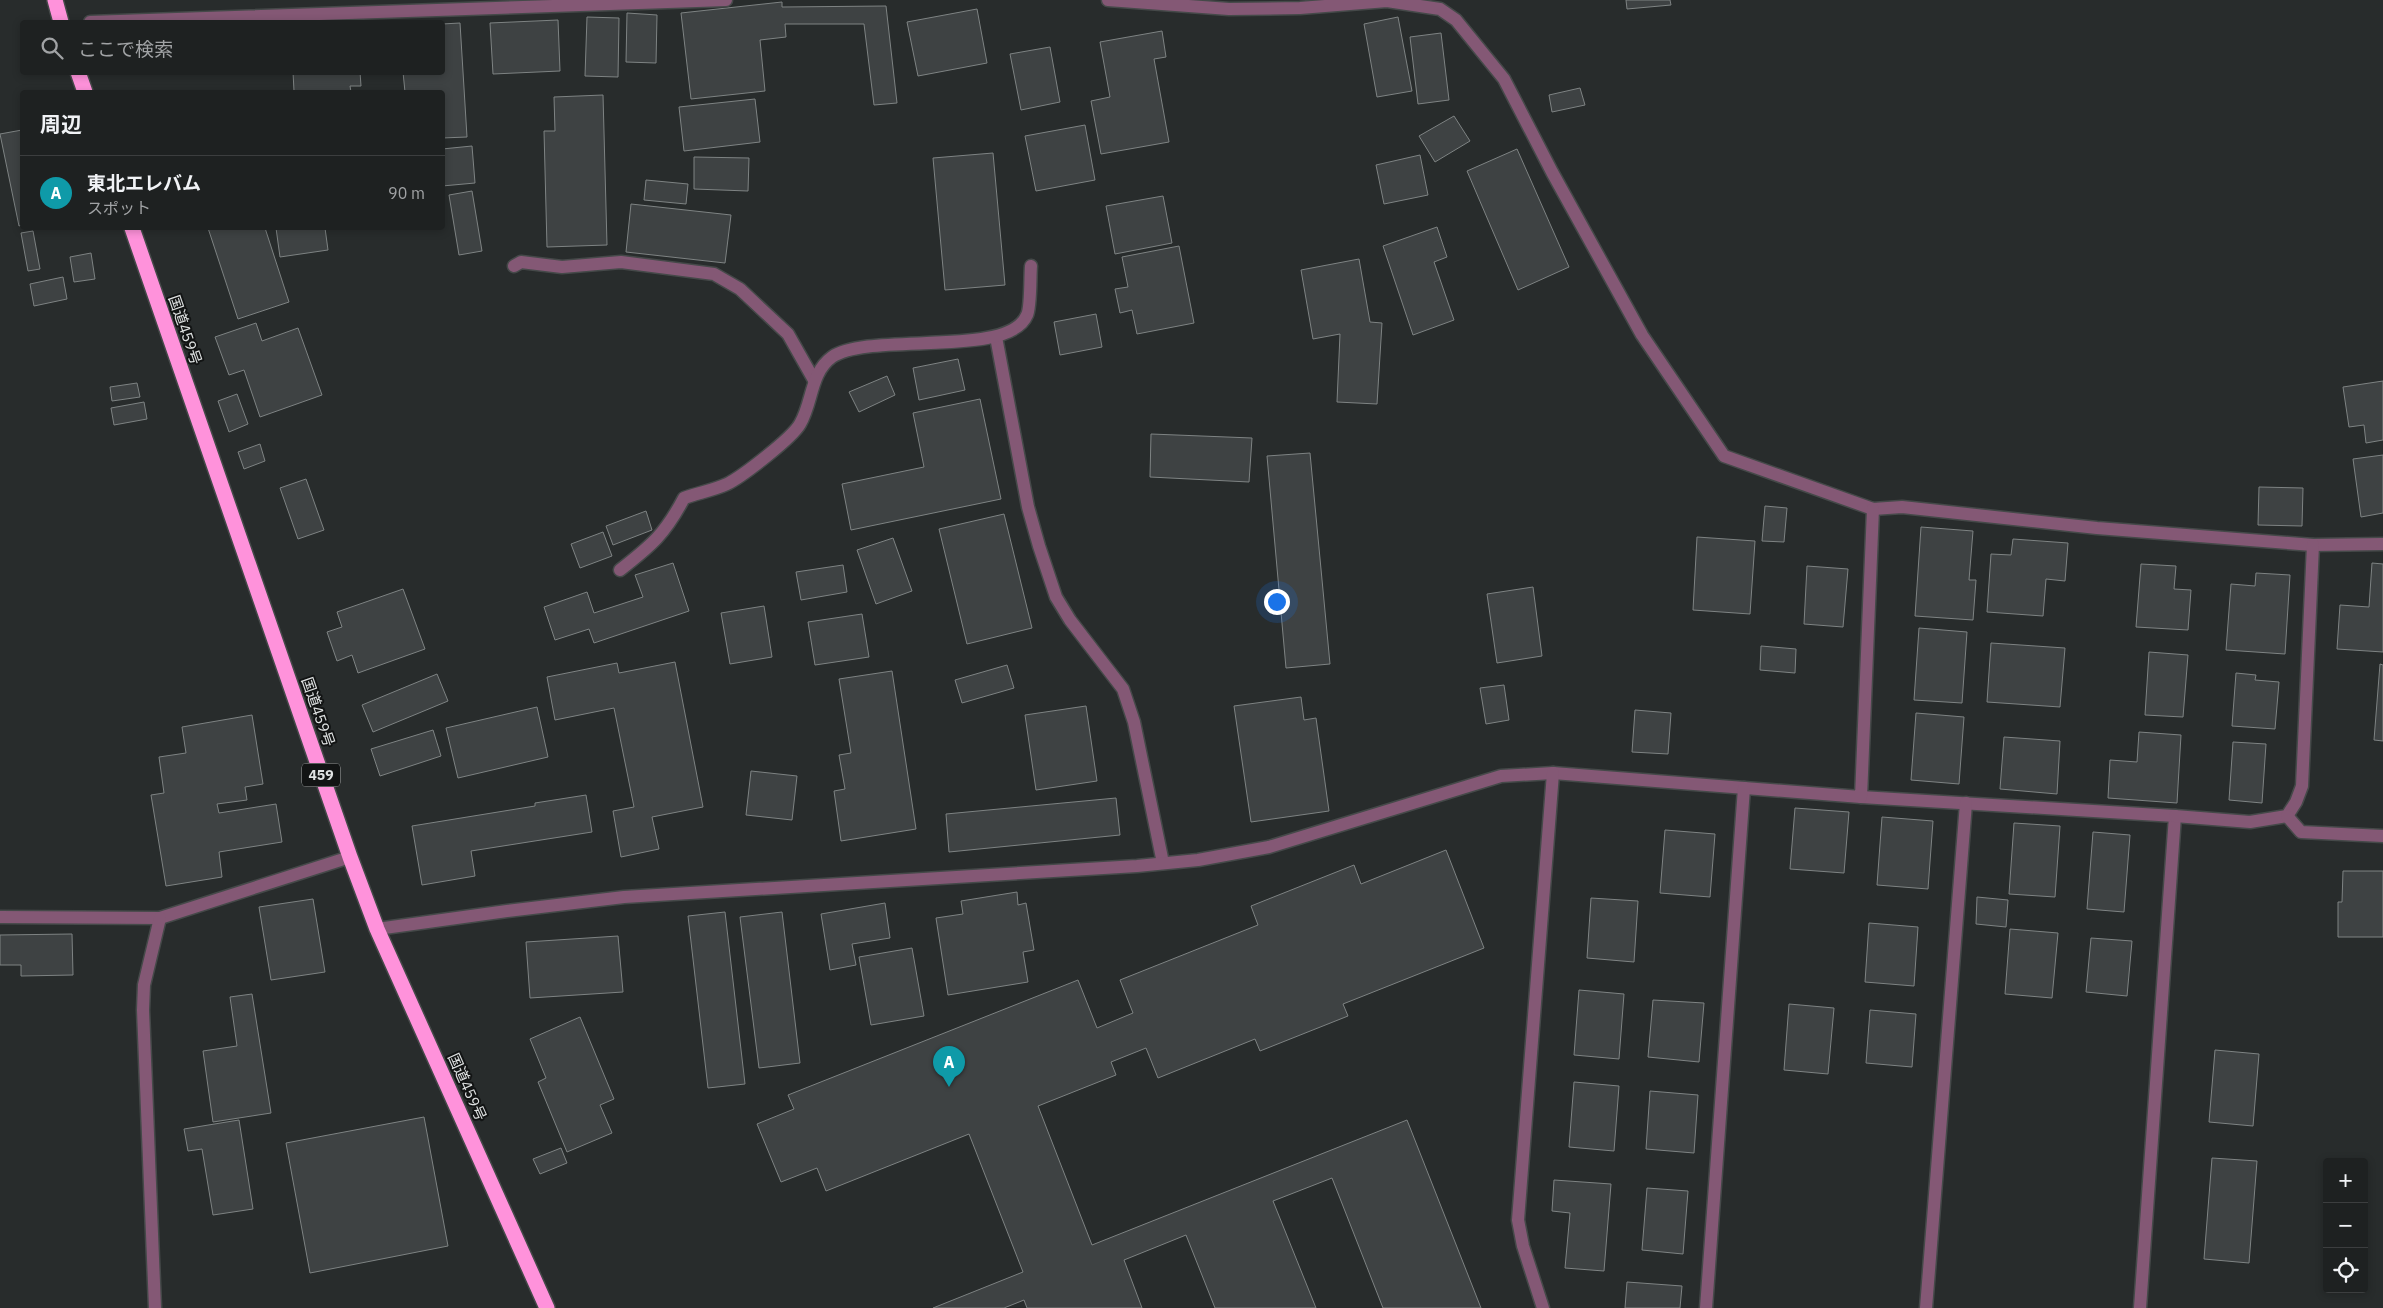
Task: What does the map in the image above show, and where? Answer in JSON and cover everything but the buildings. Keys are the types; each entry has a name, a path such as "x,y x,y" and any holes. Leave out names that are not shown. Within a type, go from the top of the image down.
{"highway":[{"path":"54,0 59,20"},
{"path":"79,75 84,90"},
{"name":"国道459号","path":"133,230 350,857 377,929 547,1308"}],"street":[{"path":"148,20 726,0"},
{"path":"1108,0 1229,10 1300,8 1386,1 1441,4 1504,79 1552,172 1642,335 1724,456 1873,509 1902,507 2097,528 2313,546 2383,544"},
{"path":"514,266 521,262 562,267 621,262 714,274 740,289 788,334 814,380"},
{"path":"620,570 659,537 670,524 684,498 726,485 740,476 800,426 810,405 814,380 832,358 852,348 996,337 1019,325 1028,315 1031,266"},
{"path":"996,337 1028,507 1039,546 1056,597 1070,620 1123,689 1134,722 1164,863"},
{"path":"1861,797 1873,509"},
{"path":"377,929 624,897 1198,860 1269,847 1502,776 1553,773 1861,797 2250,822 2287,816 2296,802 2302,786 2313,546"},
{"path":"1543,1308 1523,1246 1518,1220 1553,773"},
{"path":"1706,1308 1744,788"},
{"path":"1926,1308 1966,803"},
{"path":"2140,1308 2175,816"},
{"path":"2287,816 2301,832 2383,836"},
{"path":"0,916 160,918 350,857"},
{"path":"156,1308 143,1010 144,985 160,918"}],"place":[{"name":"東北エレバム","path":"949,1087"}]}
